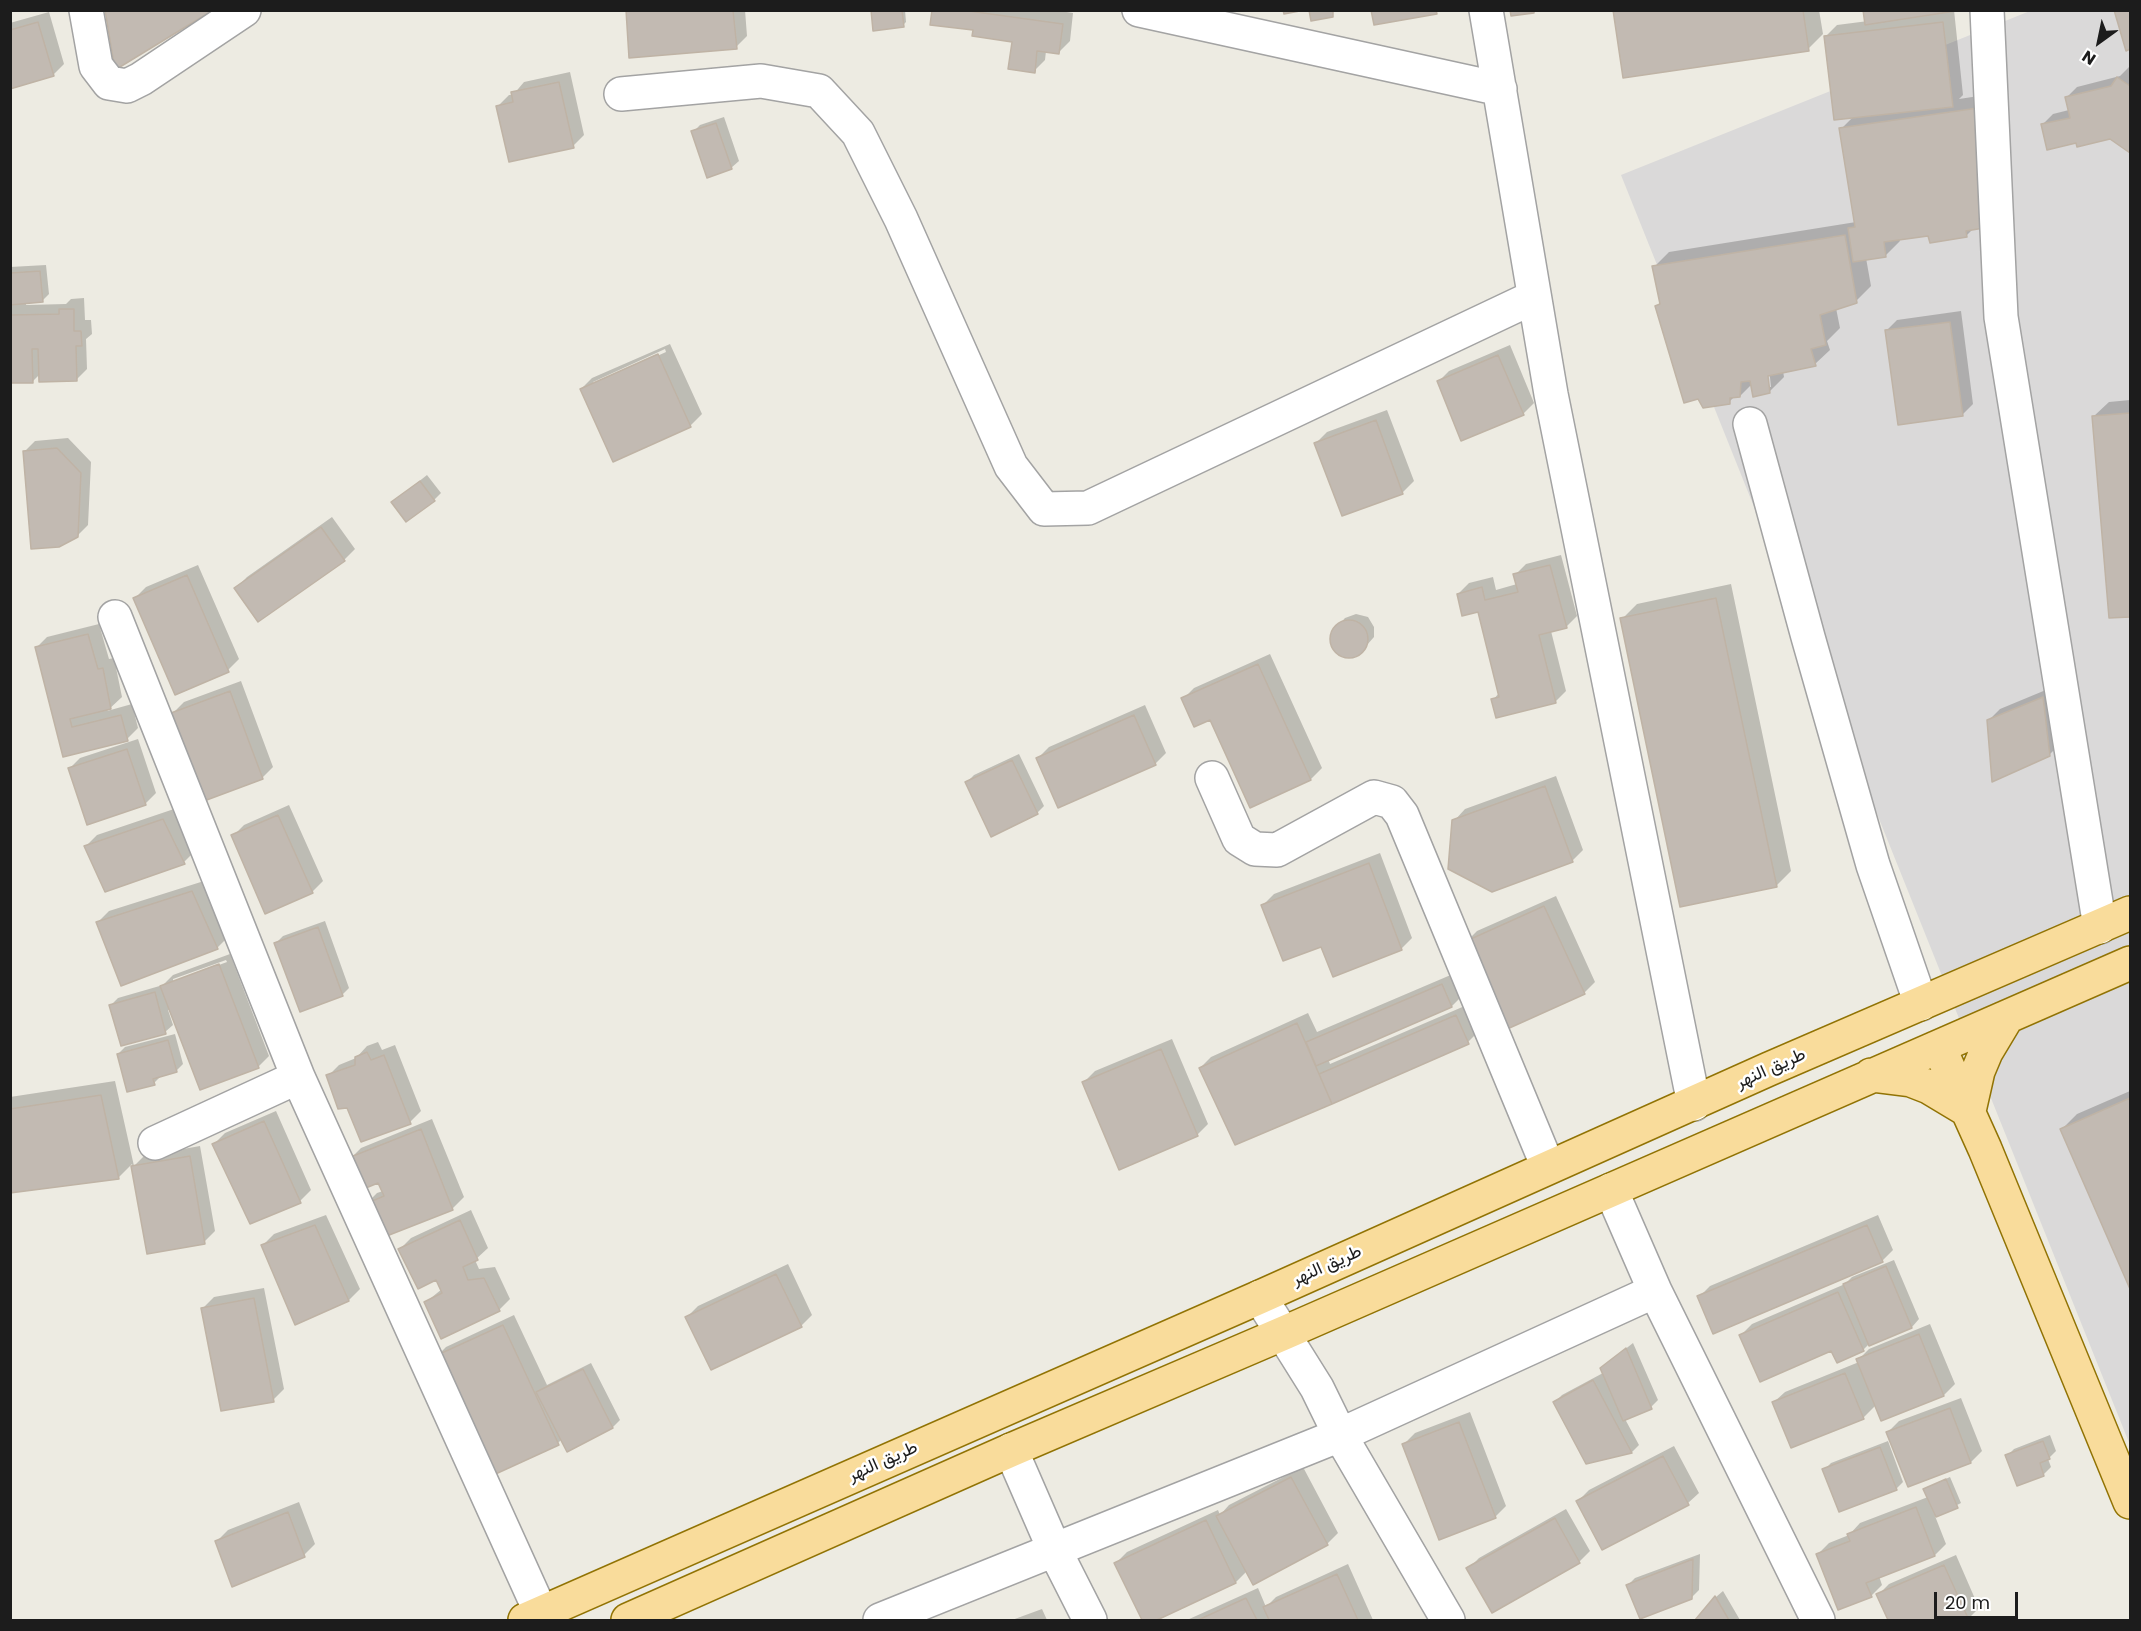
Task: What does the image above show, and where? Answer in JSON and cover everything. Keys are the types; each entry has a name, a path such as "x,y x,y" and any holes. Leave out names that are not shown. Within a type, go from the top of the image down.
{"main road":[{"name":"طريق النهر","path":"533,1617 1260,1297 1548,1167 2130,913"},
{"path":"628,1620 1011,1450 2130,963"},
{"path":"1969,1111 1975,1081 1986,1052 2007,1017"},
{"path":"1939,1047 1969,1111 2127,1483"},
{"path":"1871,1075 1901,1078 1929,1087 1969,1111"}],"street":[{"path":"86,10 96,66 109,83 127,86 244,10"},
{"path":"1139,10 1500,90"},
{"path":"1486,10 1553,405 1694,1104"},
{"path":"1987,10 2001,317 2100,927"},
{"path":"621,94 761,81 819,92 858,133 901,219 1011,466 1044,509 1088,508 1534,297"},
{"path":"1750,424 1804,626 1873,865 1920,1004"},
{"path":"115,617 298,1077 533,1617"},
{"path":"1212,778 1239,839 1255,849 1277,850 1374,797 1392,802 1402,815 1548,1167"},
{"path":"154,1143 298,1077"},
{"path":"1611,1190 1655,1291 1818,1620"},
{"path":"880,1620 1340,1435 1655,1291"},
{"path":"1260,1297 1317,1388 1340,1435 1448,1620"},
{"path":"1011,1450 1055,1551 1090,1620"}],"shaded area":[{"path":"2030,11 2130,11 2130,1445 1621,175"}],"building":[{"path":"105,10 210,10 210,12 115,70"},
{"path":"626,10 733,10 737,49 629,58"},
{"path":"871,10 902,10 904,27 873,31"},
{"path":"932,10 962,10 1063,24 1059,54 1037,51 1035,73 1008,69 1012,42 972,36 973,30 930,25"},
{"path":"1283,10 1305,10 1284,14"},
{"path":"1309,10 1333,10 1333,17 1311,21"},
{"path":"1371,10 1436,10 1437,14 1374,25"},
{"path":"1510,10 1534,10 1534,13 1511,16"},
{"path":"1613,10 1803,10 1809,51 1623,78"},
{"path":"1863,10 1962,10 1865,25"},
{"path":"2114,10 2130,10 2130,49 2126,51"},
{"path":"38,22 54,76 10,89 10,30"},
{"path":"1943,22 1953,107 1834,120 1824,36"},
{"path":"2117,77 2130,86 2130,153 2110,139 2077,147 2076,143 2047,150 2041,124 2070,118 2065,97 2111,86"},
{"path":"559,82 574,148 509,162 496,106 513,102 511,92"},
{"path":"1978,108 1996,226 1966,231 1967,237 1930,243 1928,236 1884,242 1886,257 1853,262 1848,228 1855,227 1839,128"},
{"path":"716,123 732,169 707,178 691,131"},
{"path":"1845,235 1857,303 1820,315 1826,345 1811,349 1816,366 1768,376 1770,393 1753,397 1750,381 1741,382 1740,397 1730,398 1730,404 1703,408 1698,399 1684,403 1655,306 1660,304 1652,266"},
{"path":"40,271 43,302 10,305 10,273"},
{"path":"59,309 74,309 74,331 81,331 82,346 76,346 77,381 39,382 38,349 32,349 33,383 10,383 10,315 59,314"},
{"path":"1950,322 1963,416 1898,425 1885,330"},
{"path":"658,354 691,427 613,462 580,389"},
{"path":"1498,355 1524,415 1461,441 1437,381"},
{"path":"2130,413 2130,617 2109,618 2092,416"},
{"path":"1376,420 1403,494 1342,516 1314,443"},
{"path":"57,448 81,473 78,537 59,547 31,549 23,451"},
{"path":"420,481 435,501 406,522 391,502"},
{"path":"321,527 345,561 258,622 234,588"},
{"path":"1550,565 1567,628 1539,635 1556,703 1496,718 1491,699 1499,697 1478,612 1462,616 1457,594 1482,587 1485,600 1518,592 1513,574"},
{"path":"187,575 229,672 175,695 133,598"},
{"path":"1716,598 1777,887 1680,907 1620,618"},
{"path":"1349,620 1356,621 1362,626 1367,632 1367,646 1362,652 1356,657 1349,658 1342,657 1336,652 1331,646 1330,639 1331,632 1336,626 1342,621"},
{"path":"88,634 98,669 103,668 111,709 70,719 72,727 121,715 128,741 63,757 35,647"},
{"path":"1258,664 1311,780 1250,808 1210,720 1194,727 1181,698"},
{"path":"230,691 263,779 204,801 171,713"},
{"path":"2043,697 2050,756 1992,782 1987,720"},
{"path":"1134,715 1156,765 1058,808 1036,758"},
{"path":"127,749 146,805 87,825 68,768"},
{"path":"1012,760 1038,814 991,837 965,782"},
{"path":"1545,786 1573,862 1492,892 1448,869 1452,820"},
{"path":"278,815 313,893 265,914 231,835"},
{"path":"163,819 185,864 105,892 84,846"},
{"path":"1369,863 1402,950 1333,977 1321,947 1283,961 1261,905"},
{"path":"192,891 218,949 121,986 96,922"},
{"path":"1544,906 1585,994 1505,1030 1464,942"},
{"path":"318,927 343,996 300,1012 274,943"},
{"path":"219,964 259,1068 200,1090 160,986"},
{"path":"1442,984 1452,1007 1316,1066 1306,1042"},
{"path":"155,992 166,1034 121,1046 109,1005"},
{"path":"1456,1015 1469,1044 1332,1104 1319,1074"},
{"path":"1297,1023 1332,1104 1235,1145 1199,1068"},
{"path":"168,1040 177,1072 153,1079 155,1085 127,1092 117,1054"},
{"path":"1161,1049 1198,1136 1119,1170 1082,1082"},
{"path":"367,1052 371,1060 384,1055 411,1124 361,1142 347,1108 338,1109 326,1075 355,1065 355,1057"},
{"path":"101,1095 119,1179 10,1193 10,1109"},
{"path":"2130,1098 2130,1289 2060,1129"},
{"path":"264,1121 301,1203 250,1224 212,1144"},
{"path":"421,1129 453,1210 379,1239 365,1204 384,1196 378,1183 361,1190 348,1158"},
{"path":"190,1156 205,1244 147,1254 131,1166"},
{"path":"460,1220 478,1260 463,1267 468,1280 484,1278 500,1311 441,1339 424,1302 442,1293 436,1280 418,1289 398,1249"},
{"path":"315,1225 349,1301 295,1325 261,1245"},
{"path":"1867,1225 1883,1262 1713,1334 1697,1296"},
{"path":"1886,1266 1912,1328 1869,1346 1843,1284"},
{"path":"776,1274 802,1327 711,1370 685,1317"},
{"path":"1838,1292 1864,1351 1837,1363 1831,1351 1760,1382 1739,1335"},
{"path":"254,1298 274,1402 221,1411 201,1308"},
{"path":"503,1325 559,1445 489,1477 433,1357"},
{"path":"1919,1334 1944,1396 1881,1421 1856,1359"},
{"path":"1626,1348 1652,1409 1623,1421 1600,1368"},
{"path":"583,1369 613,1428 567,1452 536,1392"},
{"path":"1845,1373 1864,1419 1791,1448 1772,1402"},
{"path":"1593,1380 1632,1453 1586,1464 1553,1402"},
{"path":"1950,1408 1971,1463 1908,1487 1886,1432"},
{"path":"1459,1422 1496,1518 1439,1540 1402,1444"},
{"path":"2043,1441 2050,1459 2040,1463 2044,1476 2017,1486 2005,1455"},
{"path":"1880,1447 1897,1490 1839,1512 1822,1469"},
{"path":"1663,1456 1689,1505 1602,1550 1576,1501"},
{"path":"1291,1477 1328,1545 1253,1585 1216,1516"},
{"path":"1946,1479 1958,1508 1936,1517 1923,1489"},
{"path":"1916,1507 1935,1556 1866,1583 1872,1597 1838,1610 1816,1554 1850,1541 1847,1534"},
{"path":"288,1512 305,1557 232,1587 215,1541"},
{"path":"1555,1518 1580,1563 1492,1613 1466,1568"},
{"path":"1206,1520 1236,1583 1157,1620 1142,1620 1114,1563"},
{"path":"1693,1559 1692,1599 1640,1619 1626,1585"},
{"path":"1944,1565 1969,1620 1888,1620 1876,1594"},
{"path":"1337,1574 1358,1620 1269,1620 1263,1607"},
{"path":"1715,1596 1729,1620 1695,1620"},
{"path":"1246,1598 1257,1620 1198,1620"}]}
